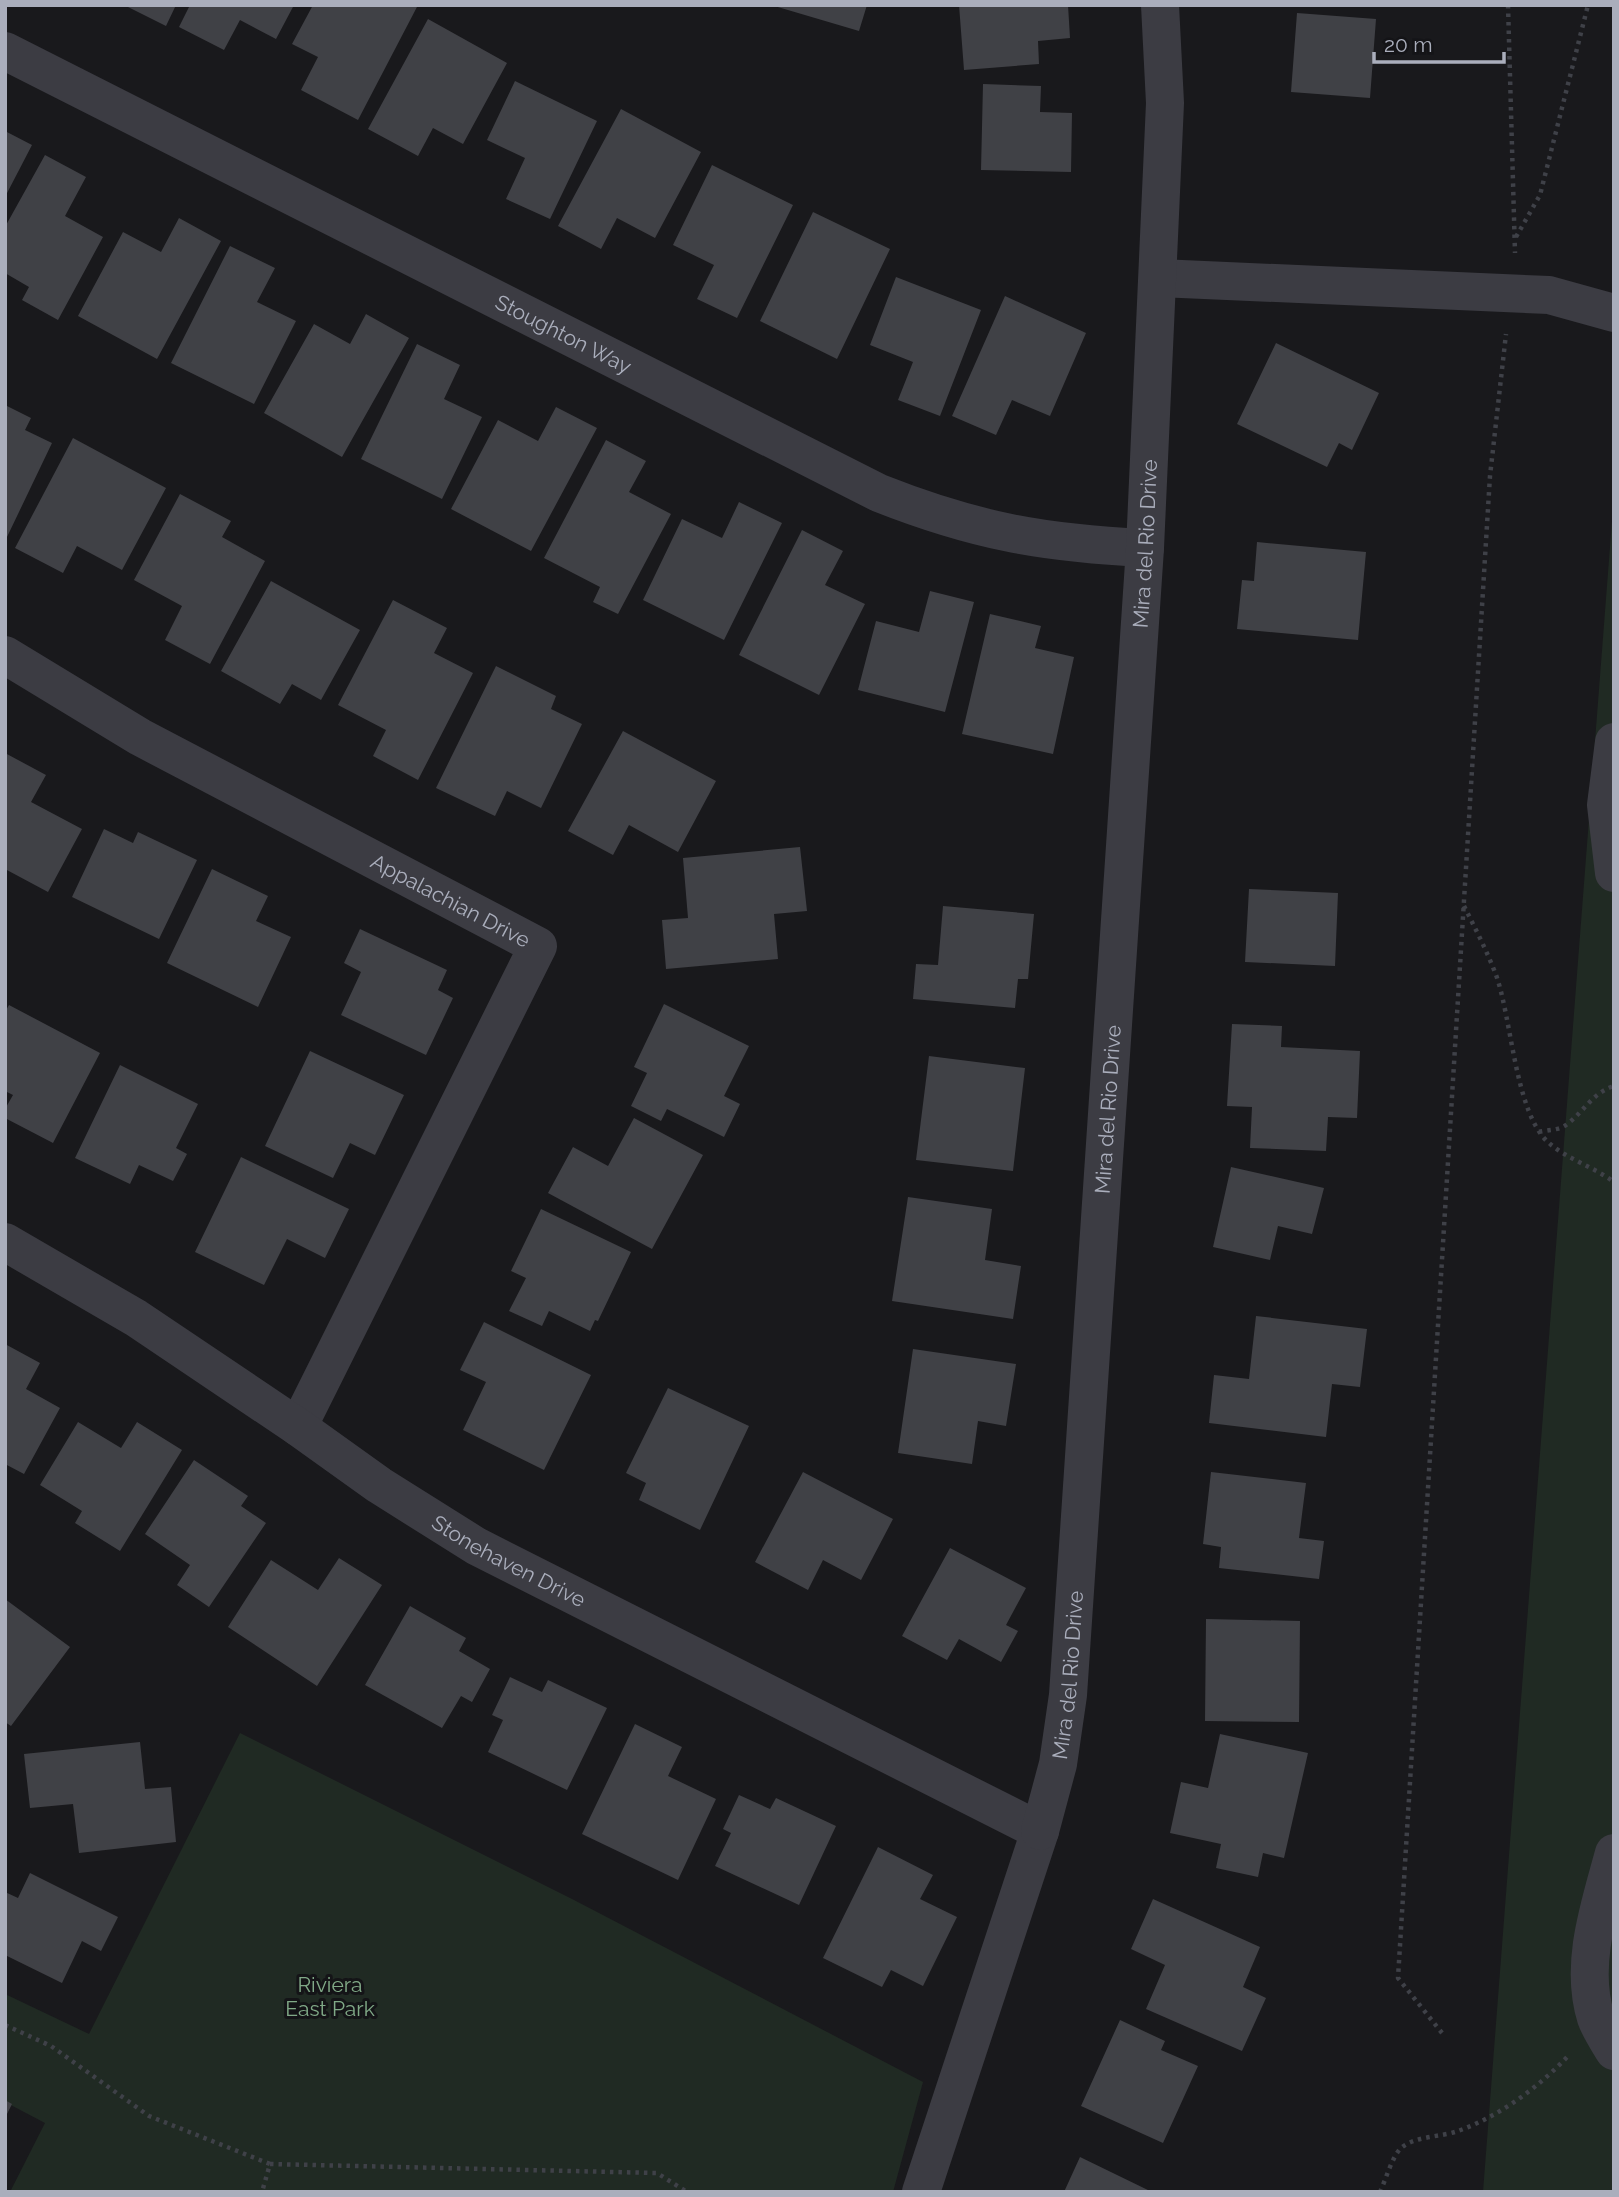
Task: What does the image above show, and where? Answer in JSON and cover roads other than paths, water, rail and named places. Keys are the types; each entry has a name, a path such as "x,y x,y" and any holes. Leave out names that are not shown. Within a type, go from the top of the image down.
{"street":[{"name":"Mira del Rio Drive","path":"921,2192 1040,1831 1058,1765 1068,1695 1145,548 1165,103 1160,5"},
{"name":"Stoughton Way","path":"5,51 879,493 934,514 991,531 1042,541 1145,548"},
{"path":"1158,278 1549,295 1614,313"},
{"name":"Appalachian Drive","path":"5,655 140,737 538,946 298,1427"},
{"path":"1614,742 1606,805 1614,873"},
{"name":"Stonehaven Drive","path":"5,1242 136,1318 379,1485 476,1546 1040,1831"},
{"path":"1608,2040 1597,2018 1588,1970 1600,1905 1614,1853"}],"park label":[{"name":"Riviera East Park","path":"330,1996"}]}
